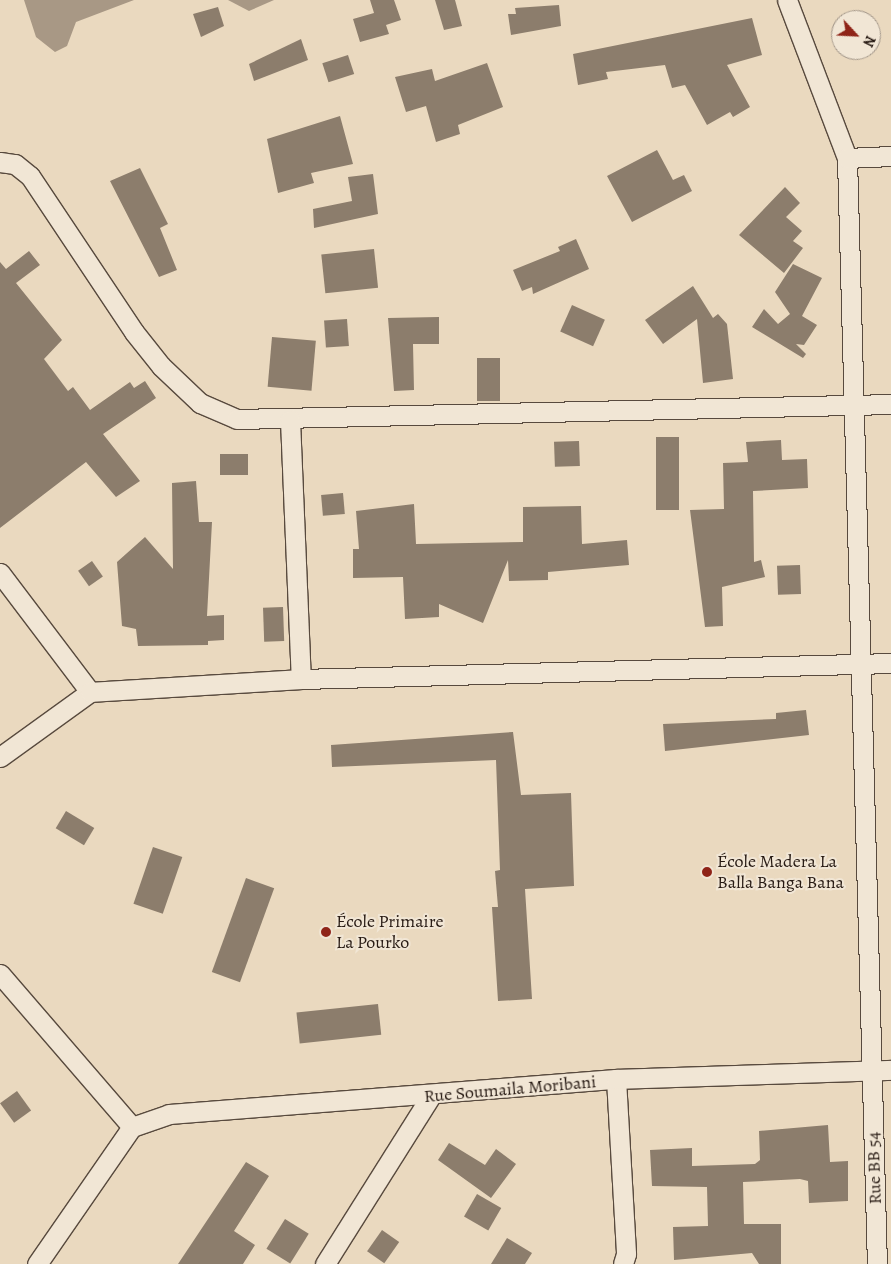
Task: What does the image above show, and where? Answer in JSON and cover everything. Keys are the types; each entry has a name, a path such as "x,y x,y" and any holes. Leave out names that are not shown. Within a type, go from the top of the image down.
{"street":[{"name":"Rue BB 54","path":"787,0 847,158 876,1264"},
{"path":"847,158 891,156"},
{"path":"0,162 15,164 30,176 134,332 194,397 237,419 290,420 891,404"},
{"path":"290,420 301,679"},
{"path":"0,573 90,692"},
{"path":"0,757 90,692 301,679 891,663"},
{"path":"0,974 132,1127 37,1264"},
{"name":"Rue Soumaila Moribani","path":"132,1127 169,1114 430,1097 616,1080 891,1070"},
{"path":"616,1080 626,1254 622,1264"},
{"path":"325,1264 430,1097"}],"shaded area":[{"path":"24,0 134,0 76,22 67,46 55,52 36,37"},
{"path":"228,0 274,0 249,11"}],"building":[{"path":"370,0 394,0 401,20 386,25 389,34 360,42 353,19 374,13"},
{"path":"435,0 455,0 462,26 444,30"},
{"path":"559,5 561,26 511,35 508,14 516,14 515,8"},
{"path":"218,7 224,26 201,37 193,14"},
{"path":"752,18 762,55 727,65 750,107 733,117 730,112 707,125 685,85 672,88 665,65 606,72 608,79 578,85 573,54"},
{"path":"301,39 308,60 254,81 249,64"},
{"path":"348,55 354,74 329,82 322,63"},
{"path":"487,63 503,107 458,125 460,134 436,142 426,106 406,112 395,77 432,69 435,81"},
{"path":"340,116 353,164 311,173 314,183 278,193 267,139"},
{"path":"657,150 673,180 684,175 692,191 632,222 607,176"},
{"path":"140,168 168,224 160,228 177,270 159,277 110,181"},
{"path":"373,174 378,214 314,228 313,209 352,201 348,177"},
{"path":"785,187 800,203 786,217 802,231 793,241 803,248 784,273 739,235"},
{"path":"576,239 589,269 533,294 532,287 522,291 513,270 560,251 558,247"},
{"path":"374,249 378,288 325,293 321,255"},
{"path":"29,251 40,265 16,283 62,340 44,359 68,391 73,387 90,410 130,382 134,388 145,381 156,398 103,434 140,481 116,497 86,462 0,528 0,262 6,269"},
{"path":"793,264 822,278 802,316 817,325 804,345 796,344 806,354 803,358 752,327 764,309 778,324 790,314 775,292"},
{"path":"693,286 713,318 718,314 727,324 733,379 703,383 697,319 663,344 645,320"},
{"path":"572,305 605,320 593,346 560,331"},
{"path":"439,317 439,344 413,344 414,390 394,391 388,318"},
{"path":"347,319 349,346 326,348 324,321"},
{"path":"272,337 316,341 311,391 268,387"},
{"path":"477,358 500,358 500,401 477,401"},
{"path":"656,437 679,437 679,510 656,510"},
{"path":"781,440 782,460 807,459 808,488 753,491 754,562 761,560 765,577 722,587 723,626 705,627 690,510 724,509 723,463 748,462 746,442"},
{"path":"579,441 580,466 555,467 554,442"},
{"path":"220,454 248,454 248,475 220,475"},
{"path":"196,481 199,522 212,522 207,616 224,615 224,640 208,641 208,645 138,646 136,629 122,626 117,562 145,537 173,569 172,483"},
{"path":"343,493 345,514 323,516 321,495"},
{"path":"414,504 416,544 523,542 523,507 581,506 582,544 627,540 629,565 548,572 548,580 509,581 508,560 483,623 439,604 439,617 405,619 403,577 353,578 353,549 359,549 356,511"},
{"path":"92,561 103,577 89,586 78,571"},
{"path":"800,565 801,594 778,595 777,566"},
{"path":"283,607 284,641 264,642 263,608"},
{"path":"806,710 809,735 665,751 663,724 776,719 776,713"},
{"path":"513,732 521,795 571,793 574,886 525,889 532,999 498,1001 492,907 498,907 495,871 500,870 496,760 332,767 331,745"},
{"path":"66,811 94,828 84,845 56,828"},
{"path":"153,847 182,857 163,914 133,904"},
{"path":"246,878 274,888 240,982 212,972"},
{"path":"378,1004 381,1035 300,1043 296,1013"},
{"path":"17,1091 31,1110 14,1123 0,1103"},
{"path":"828,1125 830,1162 848,1161 848,1201 809,1203 808,1181 800,1179 743,1182 744,1224 781,1224 781,1264 759,1264 752,1253 674,1260 673,1227 708,1226 707,1187 652,1186 650,1150 692,1148 692,1166 755,1164 760,1160 759,1131"},
{"path":"449,1143 485,1165 496,1149 516,1164 491,1198 438,1160"},
{"path":"246,1162 269,1176 234,1231 255,1245 243,1264 178,1264"},
{"path":"477,1194 501,1208 488,1231 464,1217"},
{"path":"285,1219 309,1234 290,1264 266,1249"},
{"path":"382,1230 399,1242 384,1263 367,1251"},
{"path":"507,1238 532,1253 525,1264 491,1264"}],"place":[{"name":"École Madera La Balla Banga Bana","path":"707,872"},
{"name":"École Primaire La Pourko","path":"326,932"}]}
